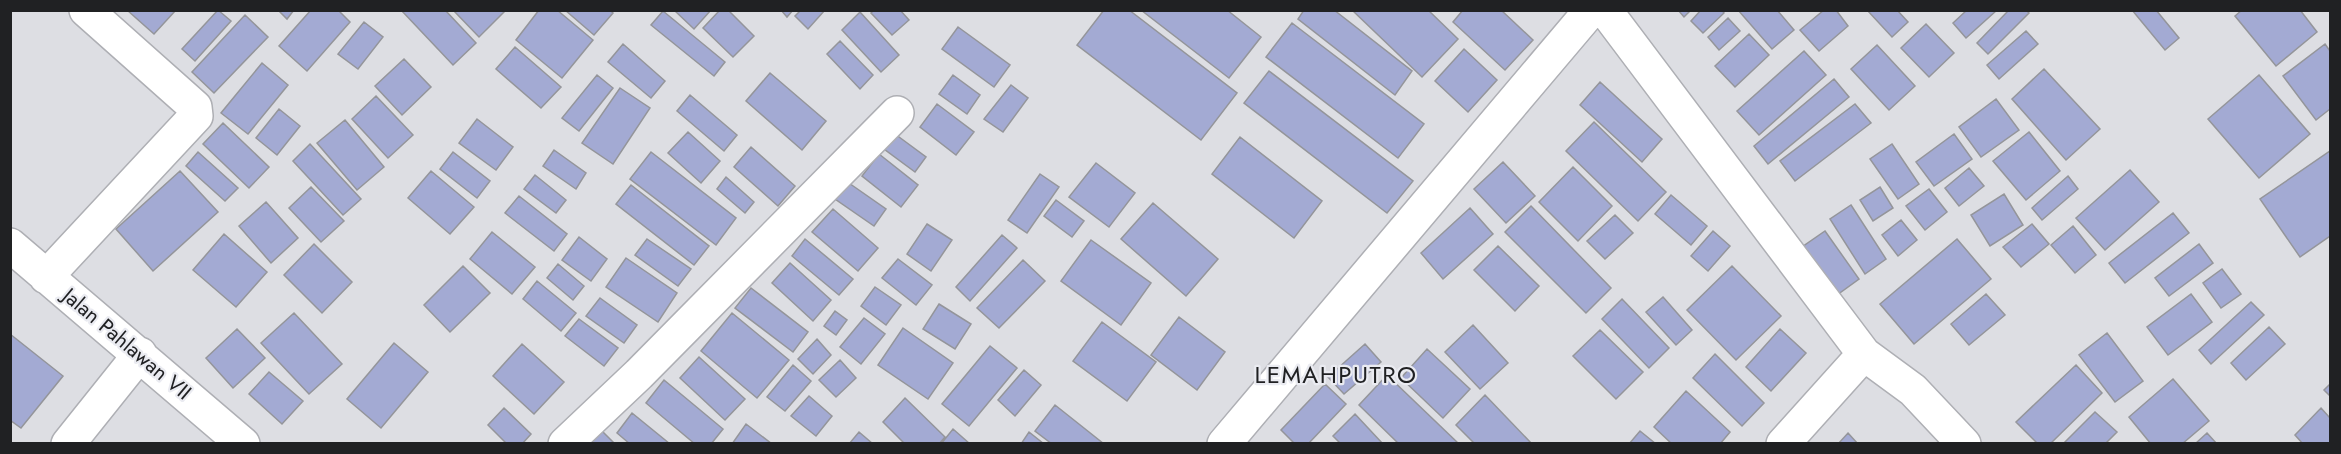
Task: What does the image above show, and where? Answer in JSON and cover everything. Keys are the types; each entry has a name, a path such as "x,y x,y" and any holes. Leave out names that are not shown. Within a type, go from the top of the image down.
{"street":[{"path":"46,277 196,116 195,107 86,10"},
{"path":"1224,444 1591,10"},
{"path":"1605,10 1864,354 1913,390 1964,444"},
{"path":"565,444 639,374 897,113"},
{"name":"Jalan Pahlawan VII","path":"10,245 141,354 243,444"},
{"path":"68,444 141,354"},
{"path":"1784,444 1864,354"}],"building":[{"path":"127,10 176,10 154,34"},
{"path":"218,10 231,21 195,61 182,49"},
{"path":"278,10 294,10 287,19"},
{"path":"311,10 338,10 350,22 307,71 279,46"},
{"path":"401,10 445,10 476,43 453,65"},
{"path":"453,10 506,10 479,37"},
{"path":"539,10 557,10 593,40 562,78 516,40"},
{"path":"565,10 610,10 613,13 594,35"},
{"path":"674,10 711,10 694,29"},
{"path":"720,10 728,10 754,36 733,57 703,28"},
{"path":"781,10 793,10 787,17"},
{"path":"801,10 825,10 808,29 795,16"},
{"path":"874,10 900,10 909,20 892,35 871,13"},
{"path":"1104,10 1129,10 1237,93 1201,140 1077,45"},
{"path":"1141,10 1227,10 1261,37 1229,78"},
{"path":"1304,10 1334,10 1412,71 1395,95 1298,19"},
{"path":"1352,10 1428,10 1458,39 1422,77"},
{"path":"1463,10 1501,10 1533,40 1505,70 1453,22"},
{"path":"1678,10 1691,10 1684,17"},
{"path":"1701,10 1722,10 1724,13 1703,33 1691,21"},
{"path":"1738,10 1777,10 1794,30 1772,49"},
{"path":"1824,10 1836,10 1848,26 1819,51 1800,30"},
{"path":"1867,10 1897,10 1908,22 1892,37"},
{"path":"1967,10 1997,10 1966,38 1953,23"},
{"path":"2009,10 2026,10 2029,13 1988,54 1977,43"},
{"path":"2132,10 2156,10 2179,38 2165,50"},
{"path":"2242,10 2300,10 2317,32 2276,66 2235,16"},
{"path":"663,11 725,62 714,76 651,25"},
{"path":"860,12 899,55 881,72 842,30"},
{"path":"245,15 268,37 214,93 192,72"},
{"path":"1728,18 1740,31 1719,50 1708,37"},
{"path":"364,22 383,37 358,69 338,54"},
{"path":"1292,23 1424,124 1398,158 1266,57"},
{"path":"1926,24 1954,53 1929,77 1901,48"},
{"path":"958,27 1010,65 994,87 942,49"},
{"path":"2026,31 2038,44 1999,79 1987,65"},
{"path":"1749,34 1769,55 1735,87 1715,66"},
{"path":"840,41 873,75 860,89 827,54"},
{"path":"623,44 665,81 651,98 608,62"},
{"path":"2325,44 2330,51 2330,109 2316,120 2283,76"},
{"path":"1877,45 1915,86 1889,110 1851,69"},
{"path":"515,47 561,87 541,108 496,69"},
{"path":"1464,49 1497,80 1468,112 1435,81"},
{"path":"1804,51 1826,75 1759,135 1737,111"},
{"path":"404,59 431,87 402,115 375,86"},
{"path":"262,63 288,85 248,134 221,113"},
{"path":"2044,69 2100,129 2066,160 2012,99"},
{"path":"1269,71 1413,181 1387,213 1244,103"},
{"path":"770,73 826,121 802,150 746,101"},
{"path":"597,75 613,88 579,131 562,118"},
{"path":"953,75 980,95 967,114 939,94"},
{"path":"2259,75 2310,134 2259,178 2208,119"},
{"path":"1834,79 1849,97 1768,164 1754,146"},
{"path":"1600,82 1662,139 1642,162 1580,105"},
{"path":"1011,85 1028,98 1003,132 984,119"},
{"path":"620,88 650,108 613,164 582,143"},
{"path":"690,95 737,135 724,151 677,111"},
{"path":"376,96 413,135 388,158 352,119"},
{"path":"1996,99 2019,130 1981,157 1959,127"},
{"path":"937,104 974,132 956,155 920,127"},
{"path":"1855,104 1871,123 1795,181 1780,161"},
{"path":"279,109 300,126 277,155 256,138"},
{"path":"477,119 513,147 496,170 459,143"},
{"path":"345,120 384,167 357,190 317,143"},
{"path":"1594,122 1666,192 1638,221 1566,151"},
{"path":"223,123 269,167 249,188 203,144"},
{"path":"688,132 720,161 701,183 668,153"},
{"path":"2029,132 2060,171 2026,200 1993,161"},
{"path":"895,134 926,157 915,172 884,149"},
{"path":"1954,134 1972,159 1934,186 1916,162"},
{"path":"1240,137 1322,201 1294,238 1212,174"},
{"path":"310,144 361,199 343,215 293,161"},
{"path":"1892,144 1919,184 1898,199 1870,159"},
{"path":"751,147 795,186 778,206 734,167"},
{"path":"554,150 586,173 576,189 543,166"},
{"path":"2330,151 2330,236 2300,257 2260,199"},
{"path":"198,152 238,188 225,201 186,166"},
{"path":"453,152 490,181 477,198 440,169"},
{"path":"651,152 736,218 716,245 630,179"},
{"path":"879,154 918,185 901,207 862,176"},
{"path":"1503,162 1535,196 1506,223 1474,189"},
{"path":"1096,163 1135,193 1109,227 1069,197"},
{"path":"1573,167 1612,206 1578,241 1539,202"},
{"path":"1969,168 1984,186 1959,206 1945,188"},
{"path":"2130,170 2159,202 2105,250 2076,218"},
{"path":"180,171 218,212 153,271 116,229"},
{"path":"431,171 474,207 450,234 408,198"},
{"path":"1040,174 1059,187 1027,233 1008,220"},
{"path":"535,175 566,200 556,213 524,189"},
{"path":"2068,176 2078,189 2042,220 2032,208"},
{"path":"726,177 754,202 745,213 717,189"},
{"path":"846,181 886,209 874,226 835,199"},
{"path":"631,185 709,246 694,265 616,204"},
{"path":"311,187 344,221 321,242 289,208"},
{"path":"1880,187 1893,208 1873,221 1860,200"},
{"path":"1929,189 1947,212 1925,230 1906,206"},
{"path":"2004,194 2023,225 1990,246 1971,215"},
{"path":"1671,195 1707,226 1691,245 1655,214"},
{"path":"519,196 567,234 554,251 505,213"},
{"path":"1056,200 1084,221 1072,237 1044,216"},
{"path":"266,202 298,238 271,263 239,226"},
{"path":"1153,203 1218,259 1186,296 1121,239"},
{"path":"1851,205 1886,259 1865,274 1830,219"},
{"path":"1531,206 1611,288 1586,313 1505,232"},
{"path":"1470,208 1493,234 1443,279 1421,253"},
{"path":"833,209 878,248 858,271 812,232"},
{"path":"2173,213 2189,233 2125,283 2109,263"},
{"path":"1615,215 1633,233 1605,259 1587,241"},
{"path":"1901,220 1917,240 1898,256 1882,235"},
{"path":"927,224 952,240 931,271 907,254"},
{"path":"2032,224 2049,244 2021,267 2003,247"},
{"path":"2073,226 2096,255 2075,273 2051,245"},
{"path":"1713,231 1730,246 1708,271 1691,256"},
{"path":"1825,231 1859,279 1837,295 1802,247"},
{"path":"492,232 535,267 512,294 470,259"},
{"path":"224,234 267,272 236,307 193,270"},
{"path":"1002,235 1017,248 970,301 956,287"},
{"path":"579,237 607,259 591,281 562,260"},
{"path":"647,239 691,269 678,286 635,255"},
{"path":"805,239 853,279 839,295 792,256"},
{"path":"1957,239 1991,279 1914,344 1880,304"},
{"path":"1091,240 1151,283 1121,325 1061,281"},
{"path":"314,244 352,282 322,313 284,275"},
{"path":"2199,244 2213,263 2169,296 2155,278"},
{"path":"1498,246 1539,286 1515,311 1474,270"},
{"path":"626,258 677,293 658,322 606,287"},
{"path":"898,259 932,285 916,305 882,278"},
{"path":"1023,260 1045,281 999,328 977,308"},
{"path":"790,263 831,300 813,321 772,283"},
{"path":"558,264 584,286 573,300 547,278"},
{"path":"463,266 490,293 450,332 424,305"},
{"path":"1732,266 1781,316 1736,360 1687,310"},
{"path":"2222,269 2241,294 2221,308 2203,283"},
{"path":"537,281 576,313 561,331 523,299"},
{"path":"875,287 901,305 886,325 861,306"},
{"path":"751,288 808,332 793,352 735,308"},
{"path":"1986,294 2005,315 1969,345 1951,324"},
{"path":"2191,294 2212,322 2168,355 2147,327"},
{"path":"1663,297 1692,330 1676,345 1646,312"},
{"path":"600,298 637,325 624,343 586,316"},
{"path":"1622,299 1669,348 1649,368 1602,319"},
{"path":"2251,302 2264,315 2211,364 2199,350"},
{"path":"939,304 971,324 955,349 923,329"},
{"path":"835,311 847,320 836,335 824,326"},
{"path":"294,313 342,364 309,394 261,343"},
{"path":"732,313 789,360 757,398 701,351"},
{"path":"1179,317 1225,352 1197,390 1151,355"},
{"path":"864,318 885,334 861,364 840,347"},
{"path":"579,319 618,348 604,366 565,336"},
{"path":"1102,322 1156,362 1127,401 1073,361"},
{"path":"1473,325 1508,363 1480,389 1445,352"},
{"path":"2269,327 2285,344 2246,380 2231,363"},
{"path":"903,328 953,363 928,399 878,365"},
{"path":"237,329 265,358 233,388 206,358"},
{"path":"1780,329 1806,353 1771,391 1746,367"},
{"path":"1600,330 1643,372 1616,399 1573,356"},
{"path":"2107,333 2143,381 2115,402 2079,355"},
{"path":"10,334 63,376 21,428 10,420"},
{"path":"817,339 831,355 813,374 798,359"},
{"path":"394,343 428,372 381,428 347,399"},
{"path":"522,344 564,382 534,414 493,376"},
{"path":"1365,344 1381,362 1344,394 1328,377"},
{"path":"990,346 1017,368 969,426 942,404"},
{"path":"1427,349 1470,389 1443,418 1401,378"},
{"path":"1715,354 1764,403 1742,426 1693,378"},
{"path":"699,357 745,399 725,420 680,378"},
{"path":"840,360 856,378 836,397 819,380"},
{"path":"793,365 811,381 785,411 767,397"},
{"path":"2076,365 2102,393 2050,444 2038,444 2016,422"},
{"path":"1024,370 1041,385 1015,416 998,400"},
{"path":"269,372 303,401 282,424 249,394"},
{"path":"1387,375 1459,444 1399,444 1359,405"},
{"path":"2173,379 2209,421 2182,444 2151,444 2129,417"},
{"path":"664,380 723,429 711,444 695,444 646,403"},
{"path":"1325,384 1346,404 1308,444 1295,444 1281,430"},
{"path":"2330,384 2330,396 2324,390"},
{"path":"1686,391 1730,432 1720,444 1672,444 1654,427"},
{"path":"1485,395 1532,444 1475,444 1456,425"},
{"path":"809,396 832,416 816,436 791,416"},
{"path":"905,398 945,437 939,444 905,444 883,422"},
{"path":"1055,405 1104,444 1052,444 1035,431"},
{"path":"504,408 531,434 522,444 507,444 488,425"},
{"path":"2321,408 2330,418 2330,444 2303,444 2295,435"},
{"path":"2095,412 2117,432 2105,444 2063,444"},
{"path":"632,413 670,444 630,444 617,433"},
{"path":"1355,414 1383,444 1341,444 1333,436"},
{"path":"746,424 772,444 732,444"},
{"path":"600,429 615,444 587,444"},
{"path":"953,429 970,444 941,444"},
{"path":"1640,431 1656,444 1629,444"},
{"path":"859,432 873,444 849,444"},
{"path":"1029,432 1044,444 1021,444"},
{"path":"1848,433 1858,444 1838,444"},
{"path":"2207,433 2217,444 2195,444"}],"district":[{"name":"LEMAHPUTRO","path":"1336,374"}]}
